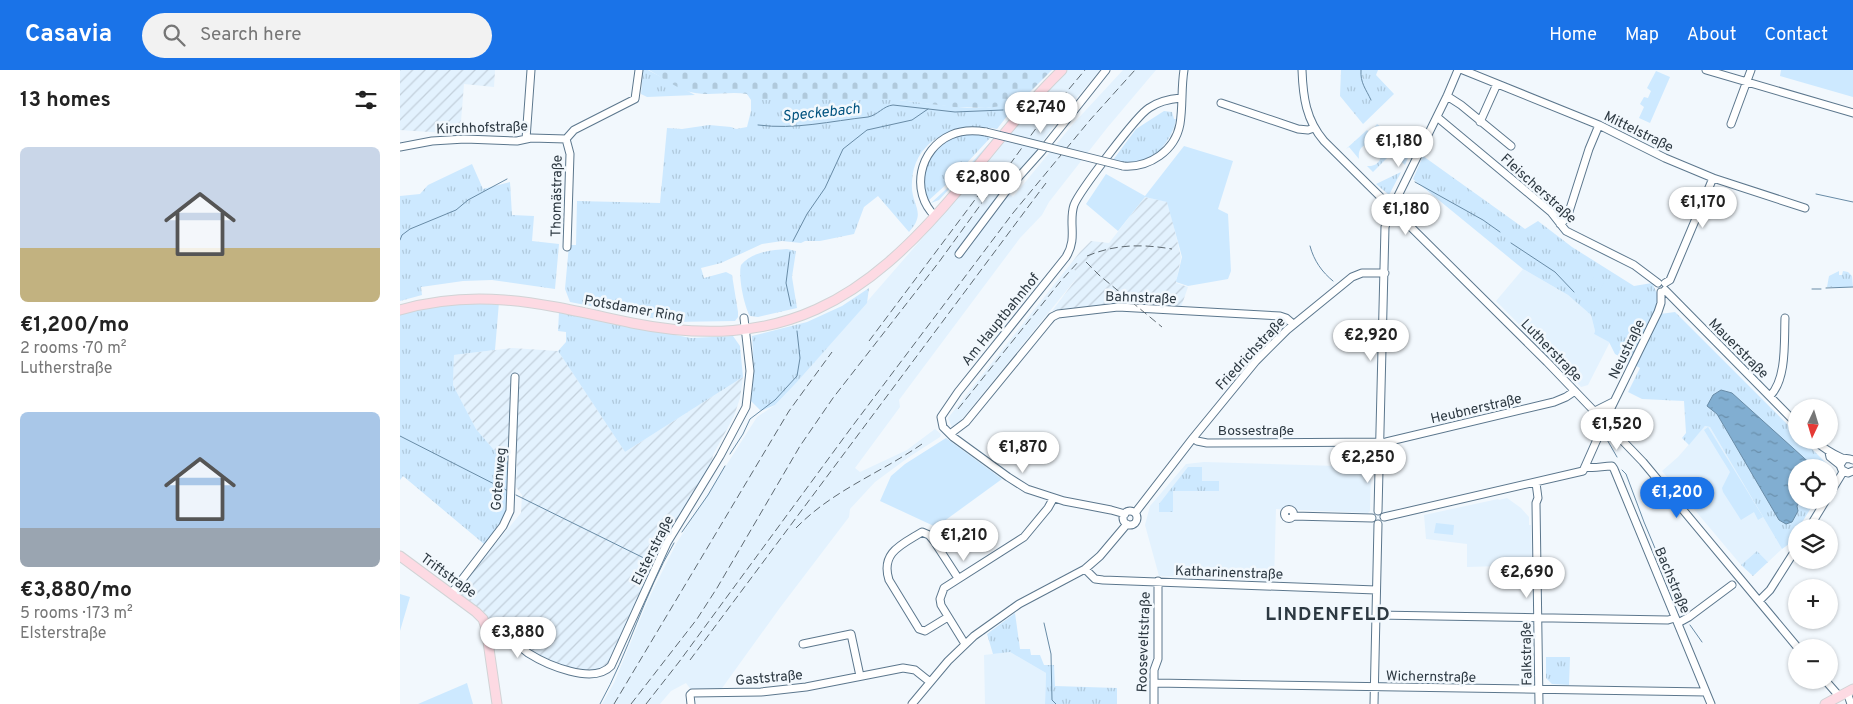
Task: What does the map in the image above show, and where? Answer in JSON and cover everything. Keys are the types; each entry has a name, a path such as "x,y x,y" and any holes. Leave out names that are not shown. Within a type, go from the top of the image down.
{"main road":[{"name":"Potsdamer Ring","path":"400,310 440,300 494,298 537,304 674,330 717,332 745,329 797,317 824,307 846,295 889,263 935,216 1014,120 1062,70"},
{"name":"Triftstraße","path":"400,556 481,616 486,631 496,704"}],"street":[{"path":"526,139 531,70"},
{"path":"567,142 574,130 636,98 639,70"},
{"path":"959,254 1007,190 1041,152 1106,70"},
{"path":"935,216 926,206 920,186 922,170 926,158 938,144 953,134 970,131 986,132 1123,166 1136,166 1158,157 1169,146 1179,127 1184,70"},
{"name":"Lutherstraße","path":"1302,70 1306,108 1314,128 1324,141 1595,411 1653,473 1791,639"},
{"path":"1378,511 1385,227 1392,208 1458,70"},
{"name":"Mittelstraße","path":"1464,70 1599,125 1661,156 1713,178 1805,208"},
{"path":"1706,70 1853,113"},
{"path":"1731,124 1751,70"},
{"path":"1480,122 1497,84"},
{"path":"1447,96 1461,105 1511,146"},
{"name":"Am Hauptbahnhof","path":"950,434 941,422 943,412 1068,252 1073,239 1073,209 1080,194 1143,112 1166,100 1182,98"},
{"path":"1221,103 1298,129 1308,130 1314,128"},
{"name":"Fleischerstraße","path":"1437,117 1551,212 1568,232 1634,265 1664,285"},
{"path":"1560,224 1567,218 1599,125"},
{"name":"Kirchhofstraße","path":"400,147 427,142 458,140 517,141 526,139 567,142"},
{"name":"Thomästraße","path":"567,142 570,154 570,181 567,247"},
{"name":"Neustraße","path":"1586,467 1614,402 1660,307 1664,285 1713,178"},
{"name":"Friedrichstraße","path":"912,704 952,656 966,644 1019,604 1085,570 1100,556 1127,524 1135,523 1137,518 1135,513 1193,438 1252,366 1293,324 1355,275 1384,273"},
{"path":"1664,285 1679,281"},
{"name":"Mauerstraße","path":"1664,285 1676,301 1788,415"},
{"path":"1660,307 1668,302 1676,301"},
{"name":"Bahnstraße","path":"950,434 966,422 1052,317 1058,314 1108,308 1134,308 1280,316 1293,324"},
{"name":"Elsterstraße","path":"486,631 500,632 535,657 569,670 594,674 604,673 612,666 667,543 709,475 742,416 747,401 750,378 744,318"},
{"path":"1770,396 1775,390 1781,375 1785,318"},
{"name":"Gotenweg","path":"451,594 503,526 510,511 516,377"},
{"name":"Heubnerstraße","path":"1380,442 1554,402 1575,391"},
{"path":"1595,411 1606,407 1609,402 1614,402"},
{"path":"950,434 1014,481 1034,492 1053,499 1090,507 1125,514 1130,511 1135,513"},
{"name":"Bossestraße","path":"1193,438 1207,443 1380,442"},
{"path":"1825,449 1829,452 1830,457 1849,465 1838,482"},
{"name":"Bachstraße","path":"1586,467 1596,469 1612,466 1711,704"},
{"path":"1384,517 1582,472 1586,467"},
{"name":"Falkstraße","path":"1536,483 1538,498 1536,503 1539,704"},
{"path":"966,644 941,605 941,593 947,585 1024,537 1053,499"},
{"path":"1378,511 1384,517"},
{"path":"1372,518 1374,513 1378,511"},
{"path":"1125,514 1124,519 1127,524"},
{"path":"1293,516 1372,518"},
{"path":"1378,524 1382,522 1384,517"},
{"path":"1372,518 1378,524"},
{"path":"1374,704 1378,524"},
{"path":"948,617 925,631 920,629 889,580 886,571 888,559 896,548 922,532 929,534 958,578"},
{"path":"1759,601 1770,590 1788,562"},
{"name":"Katharinenstraße","path":"1085,570 1092,577 1100,580 1376,590"},
{"name":"Rooseveltstraße","path":"1154,704 1154,670 1158,659 1158,581"},
{"path":"1376,615 1677,620 1689,617 1732,585"},
{"path":"803,644 851,634 860,676"},
{"name":"Gaststraße","path":"691,704 690,695 692,693 760,692 806,687 908,668 919,672 930,682"},
{"name":"Wichernstraße","path":"1154,683 1706,692"},
{"path":"1839,697 1851,704"}],"shaded area":[{"path":"400,70 495,70 494,87 464,84 460,134 400,130"},
{"path":"1068,70 1100,70 1057,121 1031,158 1003,188 1013,197 1073,124 1123,70 1156,70 1107,128 1049,202 1042,215 1020,238 899,400 900,407 855,468 860,472 907,450 935,429 941,434 940,437 875,482 850,509 849,517 720,691 691,690 686,683 671,691 660,704 602,704 614,683 649,598 676,544 757,417 775,405 797,382 952,204 1020,120"},
{"path":"1145,197 1168,202 1181,257 1176,283 1188,287 1181,307 1109,304 1052,311 1080,274 1069,266 1080,252 1091,241 1109,243"},
{"path":"1069,266 1080,274 953,430 948,418"},
{"path":"1523,269 1568,295 1591,315 1594,334 1610,342 1588,385 1581,387 1496,301"},
{"path":"512,348 558,351 625,452 743,377 740,398 734,416 713,455 711,466 663,543 616,654 606,669 588,673 542,658 509,634 493,626 484,612 460,594 458,589 521,513 522,495 516,487 517,451 494,450 476,429 453,385 454,355"},
{"path":"1705,426 1710,427 1782,549 1768,562 1757,551 1741,565 1662,471 1678,457"},
{"path":"1204,462 1371,467 1370,511 1368,513 1276,509 1274,581 1159,576 1145,525 1150,506 1186,464"},
{"path":"1507,498 1521,508 1529,517 1532,565 1467,567 1467,544 1426,539 1424,515"},
{"path":"1010,652 1046,673 1045,704 985,704 984,655"}],"green space":[{"path":"643,70 648,70 695,95 647,97 641,94"},
{"path":"649,70 1052,70 1018,104 986,108 954,107 899,100 751,100 747,94 701,94 689,92"},
{"path":"1341,70 1378,70 1376,75 1394,94 1363,124 1340,96"},
{"path":"1781,70 1853,70 1853,97 1780,76"},
{"path":"1656,71 1670,77 1650,123 1639,118 1644,107 1640,104 1644,97 1648,98 1651,91 1647,88"},
{"path":"751,100 899,100 967,108 986,108 1011,104 1011,111 997,129 983,127 954,131 941,136 921,154 915,167 912,182 913,197 918,213 915,225 909,232 878,196 864,207 854,234 820,241 805,241 801,243 782,241 762,244 721,263 701,268 704,278 726,272 732,275 738,312 738,317 735,321 672,322 570,302 565,289 569,245 576,245 577,201 660,203 667,128 682,129 709,125 736,129 747,127 751,111"},
{"path":"1164,111 1172,112 1174,119 1176,119 1171,135 1160,150 1138,163 1113,160 1136,129"},
{"path":"1377,124 1381,127 1377,131 1395,149 1392,153 1373,129"},
{"path":"1367,130 1390,155 1373,172 1367,166 1375,165 1380,160 1381,154 1377,147 1366,145 1361,148 1359,159 1349,147 1346,149"},
{"path":"977,135 991,137 949,182 929,200 923,183 927,165 932,156 946,142 954,138"},
{"path":"996,138 939,200 931,203 954,182"},
{"path":"1409,139 1415,142 1405,165 1394,155"},
{"path":"1184,146 1233,161 1218,209 1228,214 1231,271 1228,279 1188,286 1176,282 1182,257 1167,202 1145,197 1118,231 1086,204 1106,174 1145,196"},
{"path":"1423,156 1525,229 1538,221 1572,247 1634,286 1652,283 1658,295 1660,314 1675,312 1788,425 1788,446 1707,406 1717,414 1779,520 1794,509 1810,509 1804,519 1788,519 1788,545 1782,549 1710,427 1705,426 1689,445 1682,438 1686,433 1684,401 1642,399 1628,392 1640,368 1615,354 1609,342 1594,334 1591,315 1568,295 1523,269 1413,179"},
{"path":"472,164 483,189 510,182 512,215 534,216 532,241 559,244 555,289 492,280 463,281 421,287 422,295 400,301 400,196 420,194 428,185"},
{"path":"1401,172 1389,195 1376,184"},
{"path":"787,249 796,251 792,277 797,308 758,317 750,316 742,291 741,265 756,254"},
{"path":"1839,271 1839,275 1842,275 1843,271 1848,272 1852,276 1853,287 1827,287 1829,276"},
{"path":"1595,275 1605,281 1600,291 1590,285"},
{"path":"869,288 867,303 775,405 761,411 751,401 754,371 752,336 807,322 842,306"},
{"path":"499,302 495,350 454,355 453,385 476,429 494,450 509,450 507,506 501,522 484,544 403,476 400,480 400,314 450,303"},
{"path":"559,312 691,338 733,336 740,346 743,377 625,452 558,351 566,342 566,332 558,331"},
{"path":"1676,324 1683,331 1673,341 1666,335"},
{"path":"1708,427 1763,517 1758,520 1754,512 1741,520 1723,492 1722,488 1730,472 1704,430"},
{"path":"946,438 1002,479 936,527 880,501 891,476 905,464"},
{"path":"1794,449 1812,449 1822,459 1805,459"},
{"path":"1188,467 1202,467 1202,481 1219,481 1219,491 1173,491 1173,512 1159,512 1159,504"},
{"path":"1436,523 1454,525 1453,535 1434,533"},
{"path":"1757,551 1768,562 1753,576 1741,565"},
{"path":"400,594 410,597 400,631"},
{"path":"1015,613 1020,649 1030,649 1031,655 1040,655 1044,665 1054,665 1055,686 1117,688 1117,704 1045,704 1046,673 1010,652 993,654 987,634"},
{"path":"1546,657 1570,657 1569,685 1552,684 1546,678"},
{"path":"467,683 473,704 418,704"}],"water":[{"path":"1721,390 1732,393 1788,444 1788,449 1794,449 1805,459 1788,459 1788,509 1798,509 1798,511 1794,519 1788,519 1788,523 1779,520 1717,414 1707,406 1713,395"}],"waterway":[{"path":"1361,70 1362,82 1371,100"},
{"name":"Speckebach","path":"1027,114 1042,98"},
{"name":"Speckebach","path":"758,125 799,126 868,117 893,105 955,112 1003,110"},
{"path":"793,241 807,214 825,188 843,149 867,130 912,120 928,109"},
{"name":"Speckebach","path":"400,240 402,235 410,229 456,210 468,200 507,179"},
{"path":"1415,182 1483,220 1500,232"},
{"path":"1816,194 1853,202"},
{"path":"1511,243 1555,272 1574,292"},
{"path":"1310,246 1319,266 1333,281"},
{"path":"790,252 786,283 791,306"},
{"path":"1826,288 1853,287"},
{"path":"1812,289 1821,289"},
{"path":"730,454 750,419 775,400 797,376 800,358 797,331"},
{"path":"400,436 508,491"},
{"path":"1606,438 1617,457"},
{"path":"682,532 708,495 725,466"},
{"path":"1622,470 1626,474 1684,617"},
{"path":"516,495 652,562"},
{"path":"600,704 620,664 663,562 674,543"},
{"path":"1044,623 1051,654 1052,700 1056,704"},
{"path":"1690,625 1702,642"}],"railway":[{"path":"631,704 697,619 800,446 833,398 939,262 1037,127 1085,70"},
{"path":"646,704 1013,213 1090,120 1135,70"},
{"path":"869,341 1001,165"},
{"path":"690,660 1046,183"},
{"path":"1087,256 1108,249 1129,246 1172,249"},
{"path":"958,409 1079,261"},
{"path":"1086,262 1162,327"},
{"path":"614,704 789,411 832,352"},
{"path":"796,528 825,503 922,444"}],"district":[{"name":"LINDENFELD","path":"1328,613"}]}
